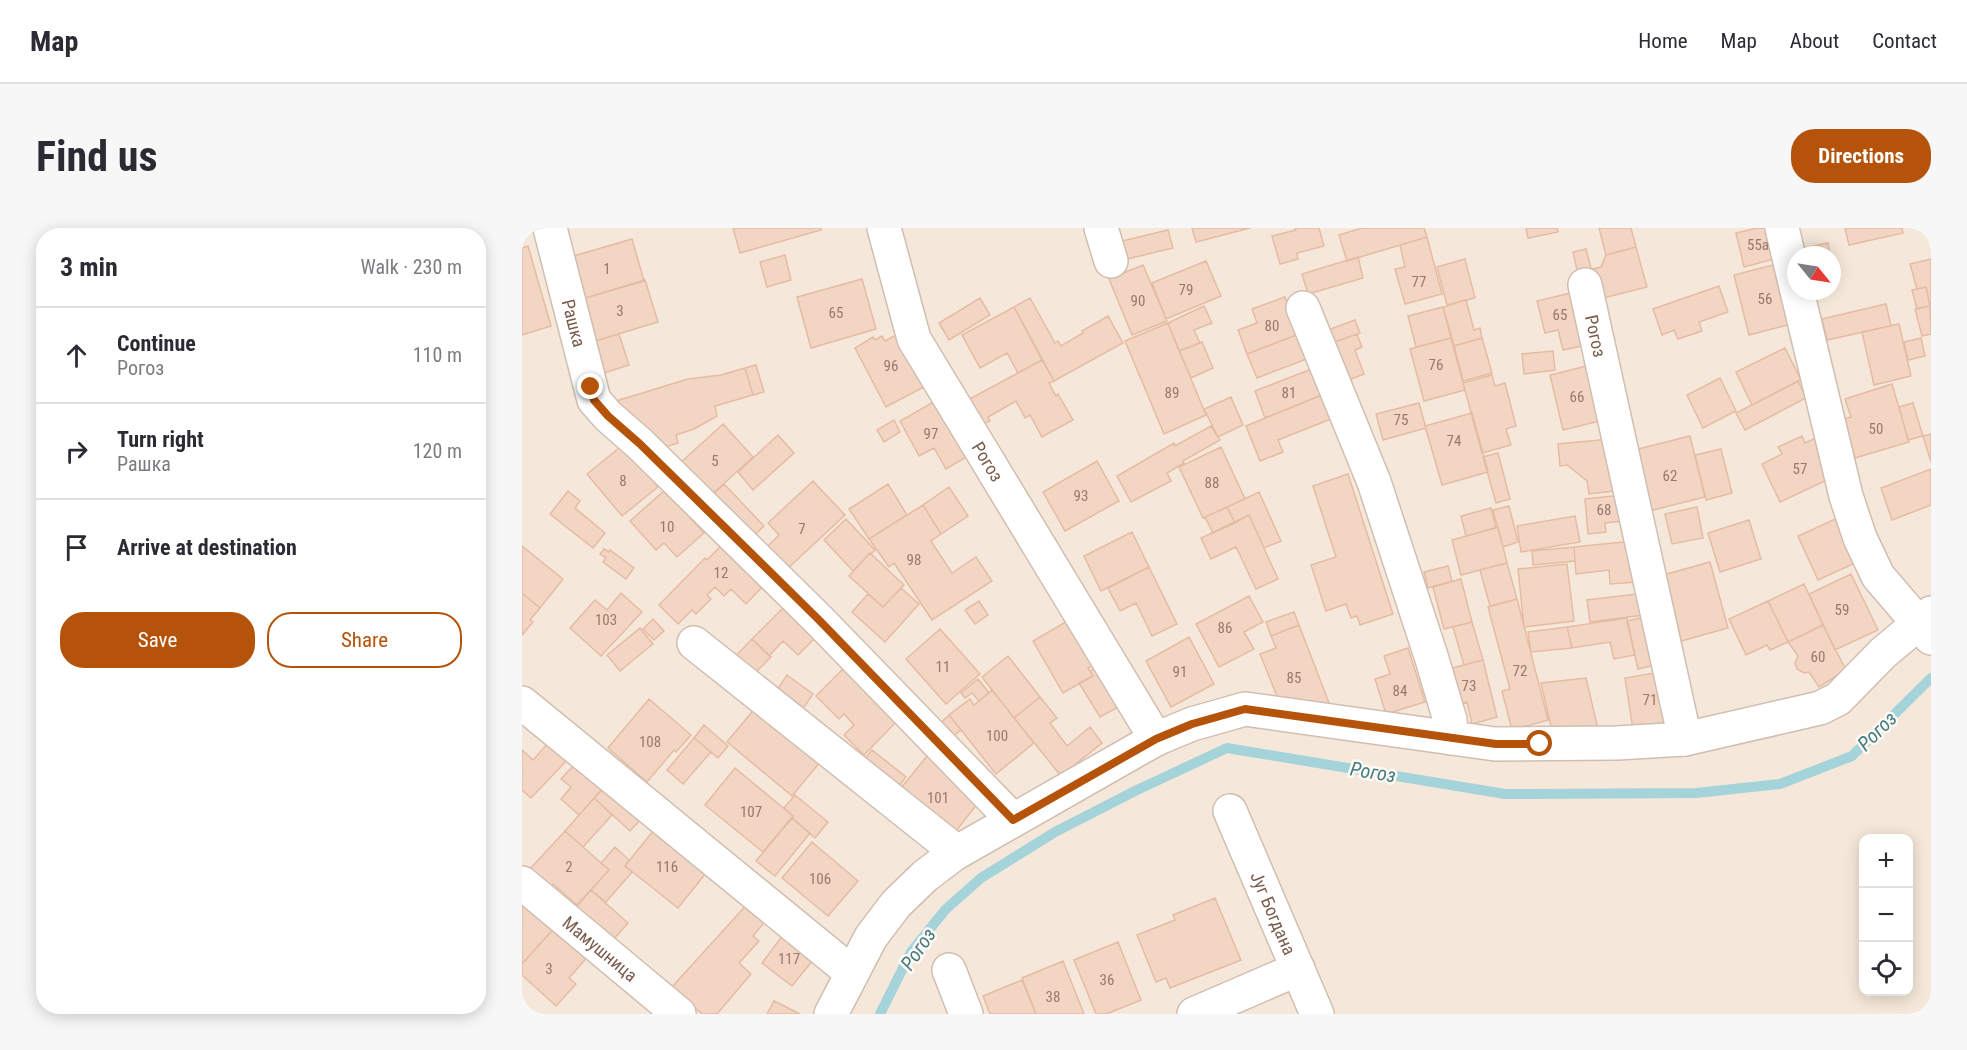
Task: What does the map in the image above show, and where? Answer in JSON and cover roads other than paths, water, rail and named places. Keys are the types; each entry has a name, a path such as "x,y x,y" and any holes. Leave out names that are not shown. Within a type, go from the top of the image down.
{"street":[{"name":"Рашка","path":"550,228 594,400 818,619 1013,820"},
{"name":"Рогоз","path":"884,228 914,339 1156,739"},
{"path":"1101,228 1111,261"},
{"path":"1782,228 1787,250"},
{"name":"Рогоз","path":"1585,285 1684,739"},
{"path":"831,1014 870,937 896,904 925,876 954,854 1013,820 1156,739 1192,724 1245,709 1496,744 1617,743 1684,739 1820,708 1838,699 1882,653 1927,624 1878,576 1860,538 1846,496 1799,300"},
{"path":"1303,308 1374,482 1431,656 1450,720 1451,738"},
{"path":"694,643 948,845 954,854"},
{"path":"522,703 852,973"},
{"name":"Југ Богдана","path":"1230,811 1317,1014"},
{"name":"Мамушница","path":"522,883 679,1014"},
{"path":"1194,1014 1298,969"},
{"path":"949,970 966,1014"}],"waterway":[{"name":"Рогоз","path":"880,1014 911,952 946,909 981,878 1055,832 1227,748 1505,794 1696,793 1780,784 1852,756 1931,678"}]}
